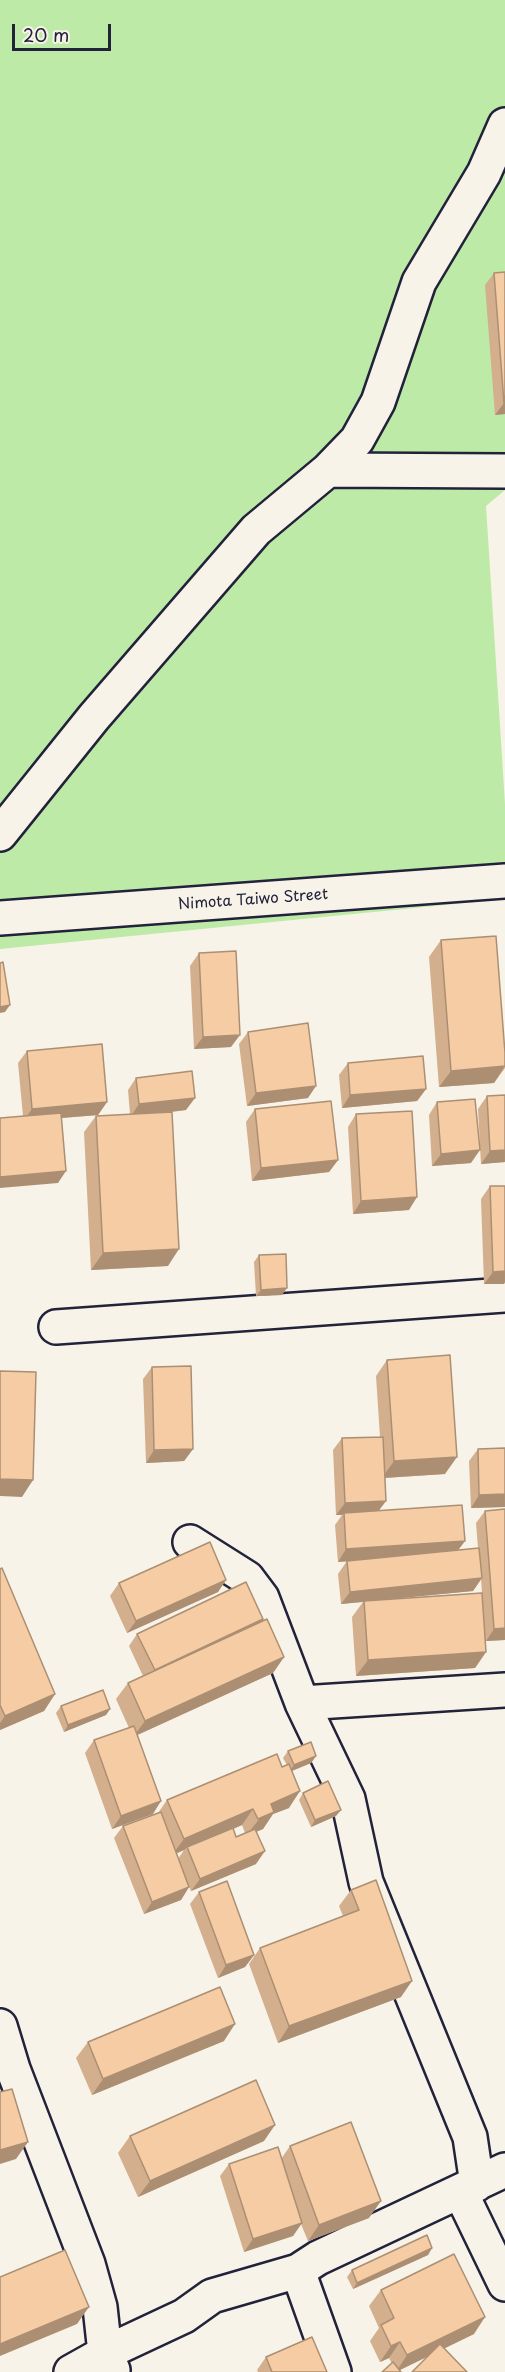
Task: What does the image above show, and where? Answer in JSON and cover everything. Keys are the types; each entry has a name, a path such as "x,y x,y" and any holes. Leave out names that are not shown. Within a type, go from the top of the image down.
{"street":[{"path":"0,834 94,717 256,530 328,470 357,440 378,402 419,282 484,173 505,125"},
{"path":"328,470 505,471"},
{"name":"Nimota Taiwo Street","path":"0,918 505,882"},
{"path":"56,1327 505,1295"},
{"path":"190,1542 247,1578 262,1598 302,1703 348,1799 366,1882 470,2137 505,2284"},
{"path":"302,1703 505,1690"},
{"path":"0,2026 88,2265 100,2307 109,2362"},
{"path":"71,2372 109,2362 212,2296 298,2271 318,2258 481,2182"},
{"path":"298,2271 334,2372"}],"green space":[{"path":"0,0 505,0 505,490 486,506 505,804 505,899 0,949"}],"building":[{"path":"505,272 505,403 504,403 494,273"},
{"path":"496,936 505,1066 451,1071 441,940"},
{"path":"236,951 240,1035 203,1037 199,953"},
{"path":"3,962 10,1005 0,1007 0,963"},
{"path":"308,1023 316,1086 256,1093 248,1032"},
{"path":"102,1044 107,1102 32,1109 27,1051"},
{"path":"423,1056 426,1089 350,1095 348,1063"},
{"path":"192,1071 195,1098 139,1104 136,1078"},
{"path":"505,1095 505,1150 490,1151 487,1096"},
{"path":"475,1099 480,1150 441,1154 437,1102"},
{"path":"331,1101 338,1160 261,1168 255,1109"},
{"path":"412,1111 417,1197 361,1201 356,1114"},
{"path":"172,1112 179,1249 103,1253 96,1116"},
{"path":"61,1113 66,1171 0,1177 0,1118"},
{"path":"490,1186 505,1186 505,1271 493,1272"},
{"path":"286,1254 287,1288 261,1290 259,1255"},
{"path":"450,1355 457,1457 394,1461 387,1360"},
{"path":"191,1366 193,1449 154,1450 152,1367"},
{"path":"0,1371 36,1372 33,1480 0,1479"},
{"path":"383,1437 386,1501 345,1503 342,1438"},
{"path":"505,1448 505,1494 479,1495 478,1449"},
{"path":"462,1505 465,1541 346,1549 344,1513"},
{"path":"505,1509 505,1628 494,1629 485,1511"},
{"path":"210,1542 226,1580 136,1621 119,1583"},
{"path":"479,1548 482,1578 350,1592 347,1561"},
{"path":"2,1568 55,1694 5,1716 0,1705 0,1569"},
{"path":"246,1582 263,1619 155,1670 137,1634"},
{"path":"482,1593 486,1652 368,1660 364,1601"},
{"path":"267,1619 284,1657 145,1721 128,1683"},
{"path":"103,1690 110,1709 68,1725 61,1706"},
{"path":"134,1726 161,1801 121,1816 94,1740"},
{"path":"311,1742 316,1756 294,1765 288,1751"},
{"path":"277,1754 282,1767 289,1764 300,1791 271,1804 274,1812 258,1819 253,1809 184,1839 167,1800"},
{"path":"328,1781 341,1810 315,1820 303,1793"},
{"path":"161,1812 189,1887 152,1902 123,1826"},
{"path":"233,1828 236,1837 255,1829 265,1851 200,1879 187,1847"},
{"path":"376,1880 412,1981 289,2026 260,1948 359,1910 351,1890"},
{"path":"227,1881 254,1955 226,1965 199,1892"},
{"path":"220,1987 235,2024 103,2079 88,2042"},
{"path":"256,2080 275,2125 150,2181 130,2136"},
{"path":"12,2089 28,2142 0,2150 0,2092"},
{"path":"351,2122 381,2201 319,2225 290,2146"},
{"path":"278,2147 302,2223 253,2239 229,2164"},
{"path":"427,2235 432,2248 357,2283 352,2270"},
{"path":"65,2250 89,2307 0,2344 0,2277"},
{"path":"454,2254 485,2317 407,2355 400,2342 391,2346 381,2325 394,2318 381,2290"},
{"path":"312,2337 327,2372 272,2372 266,2357"},
{"path":"440,2344 467,2372 412,2372"},
{"path":"393,2362 401,2372 382,2372"}]}
